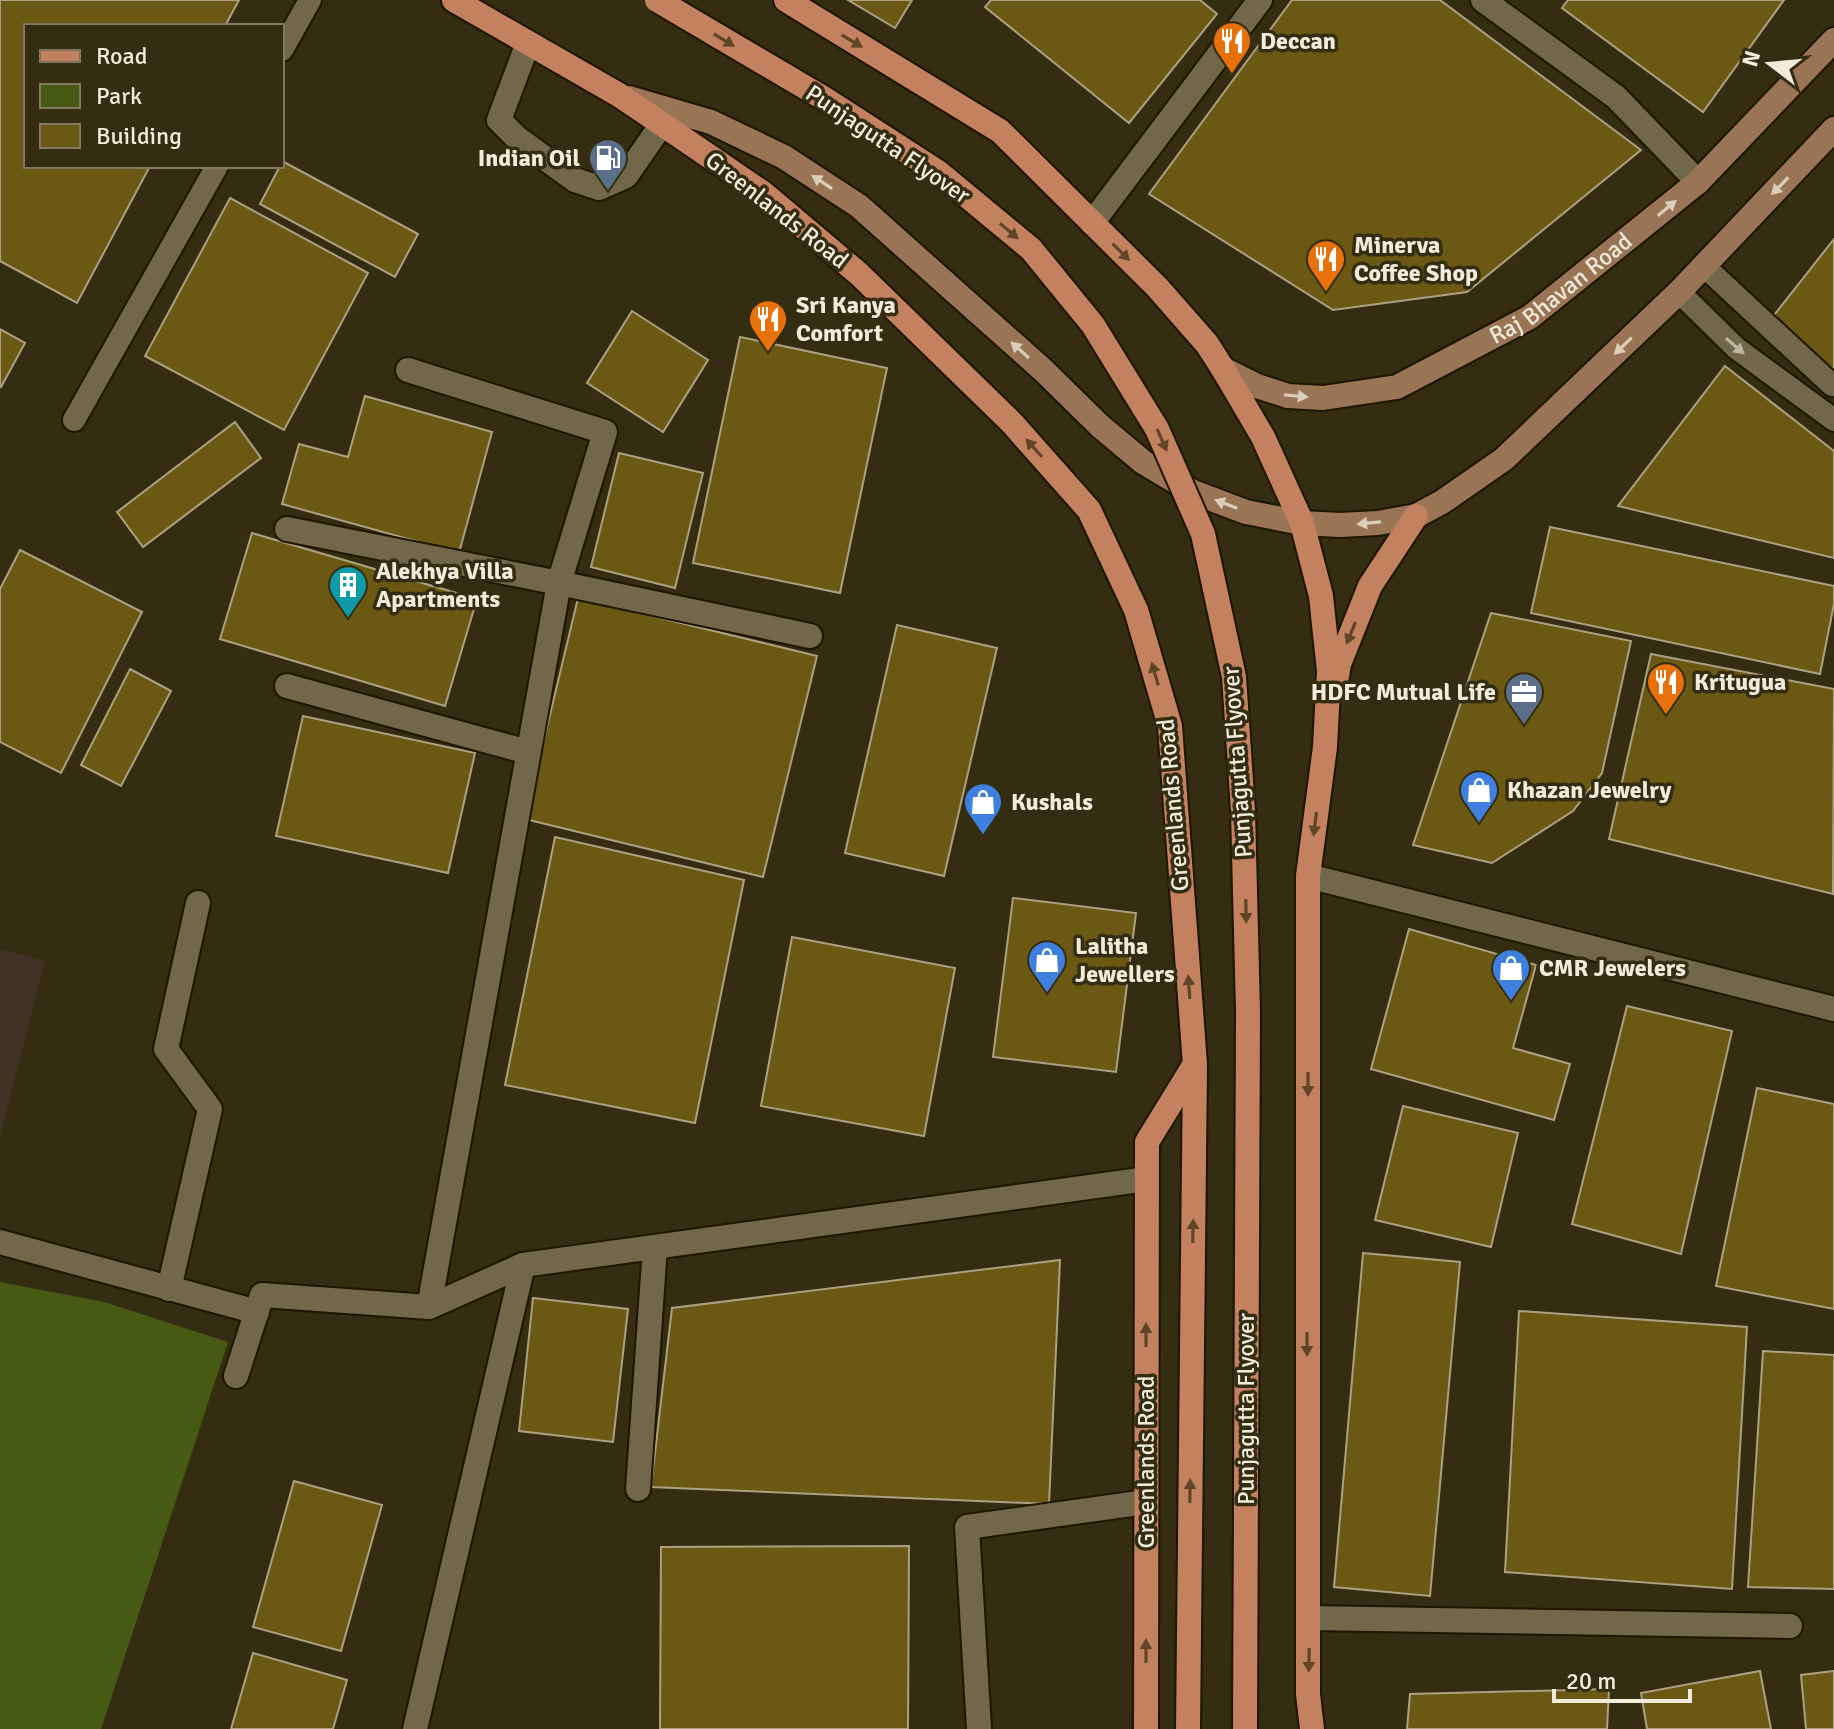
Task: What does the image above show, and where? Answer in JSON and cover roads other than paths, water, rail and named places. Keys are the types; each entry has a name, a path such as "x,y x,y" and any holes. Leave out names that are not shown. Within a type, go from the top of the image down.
{"main road":[{"name":"Greenlands Road","path":"454,0 619,95 662,124 763,193 859,274 1012,423 1089,510 1136,610 1170,726 1195,1065 1147,1142 1146,1729"},
{"name":"Punjagutta Flyover","path":"657,0 825,99 938,172 1031,249 1093,325 1157,429 1203,534 1234,677 1243,811 1248,1012 1245,1729"},
{"path":"786,0 1000,131 1157,287 1207,344 1263,437 1302,523 1321,596 1329,671 1325,747"},
{"name":"Raj Bhavan Road","path":"1223,369 1257,386 1288,396 1323,398 1397,387 1530,317 1698,182 1834,40"},
{"name":"Greenlands Road","path":"619,95 711,122 784,157 859,206 1143,462 1193,492 1246,512 1302,523"},
{"path":"1302,523 1378,523 1416,516 1504,459 1679,292 1834,129"},
{"path":"1312,1729 1308,1694 1308,876 1339,664 1370,586 1416,516"},
{"path":"1188,1729 1195,1065"}],"street":[{"path":"1092,223 1260,0"},
{"path":"1483,0 1616,97 1698,182"},
{"path":"528,43 499,120 517,138 575,180 599,188 626,176 662,124"},
{"path":"408,370 605,432 559,583 429,1307"},
{"path":"287,529 810,636"},
{"path":"287,686 528,752"},
{"path":"1308,876 1834,1009"},
{"path":"169,1289 210,1109 166,1049 198,903"},
{"path":"236,1376 262,1295 429,1307 523,1265 1147,1179"},
{"path":"0,1242 257,1312"},
{"path":"638,1489 655,1247"},
{"path":"415,1729 523,1265"},
{"path":"979,1729 967,1527 1146,1502"},
{"path":"1309,1618 1790,1626"}],"lane":[{"path":"284,46 310,0"},
{"path":"74,420 216,168"},
{"path":"1704,266 1834,384"},
{"path":"1679,292 1736,348 1834,420"}],"place":[{"name":"Deccan","path":"1232,75"},
{"name":"Indian Oil","path":"608,192"},
{"name":"Minerva Coffee Shop","path":"1326,293"},
{"name":"Sri Kanya Comfort","path":"768,353"},
{"name":"Alekhya Villa Apartments","path":"348,619"},
{"name":"Kritugua","path":"1666,716"},
{"name":"HDFC Mutual Life","path":"1524,726"},
{"name":"Khazan Jewelry","path":"1479,824"},
{"name":"Kushals","path":"983,836"},
{"name":"Lalitha Jewellers","path":"1047,994"},
{"name":"CMR Jewelers","path":"1511,1002"}]}
